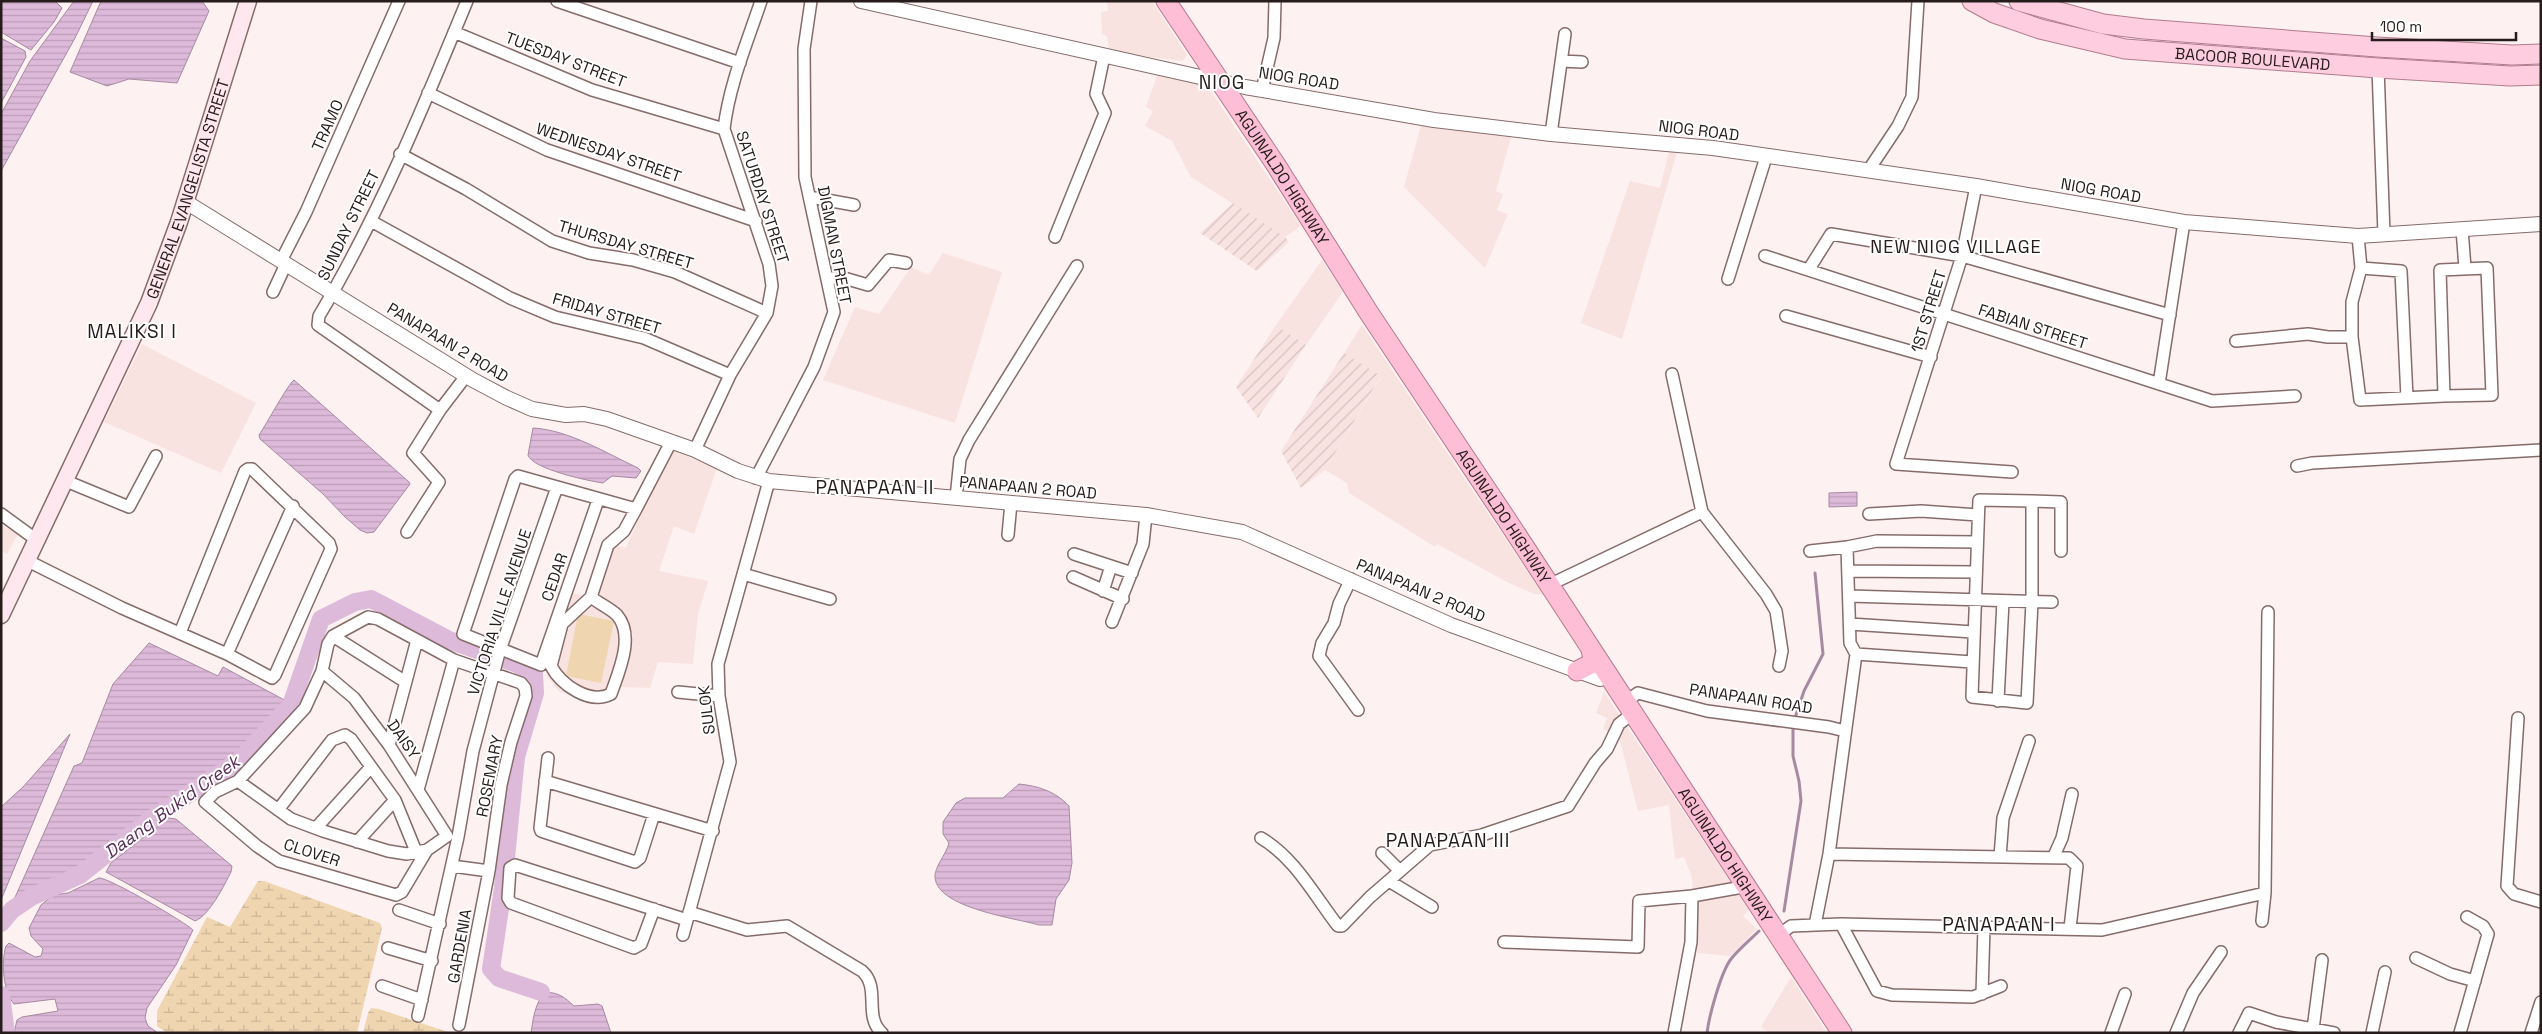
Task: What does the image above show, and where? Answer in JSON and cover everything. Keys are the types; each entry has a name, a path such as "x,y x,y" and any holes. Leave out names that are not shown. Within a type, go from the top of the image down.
{"highway":[{"name":"AGUINALDO HIGHWAY","path":"1166,1 1842,1033"},
{"path":"1577,671 1591,664 1593,658 1591,650"}],"main road":[{"name":"GENERAL EVANGELISTA STREET","path":"1,615 38,541 149,303 186,202 248,1"},
{"name":"BACOOR BOULEVARD","path":"1972,1 1994,13 2040,29 2125,49 2378,68 2510,76 2541,75"},
{"name":"BACOOR BOULEVARD","path":"2019,1 2103,24 2377,47 2512,55 2541,54"},
{"path":"2377,47 2378,68"}],"street":[{"name":"TRAMO","path":"273,292 306,212 399,1"},
{"name":"SUNDAY STREET","path":"440,410 318,325 319,316 372,221 467,1"},
{"path":"557,1 740,63"},
{"name":"SATURDAY STREET","path":"695,450 730,375 767,313 772,286 770,264 724,129 726,113 740,63 761,1"},
{"name":"DIGMAN STREET","path":"763,479 814,367 834,312 805,177 804,50 811,1"},
{"name":"NIOG ROAD","path":"861,1 1220,82 1434,120 1551,134 1676,144 1868,170 1976,186 2184,222 2358,236 2541,224"},
{"path":"1262,90 1274,38 1275,1"},
{"path":"1868,170 1898,126 1912,97 1918,1"},
{"name":"TUESDAY STREET","path":"454,32 592,90 724,129"},
{"path":"1551,134 1565,34"},
{"path":"1055,237 1105,113 1096,94 1104,56"},
{"path":"1562,61 1582,62"},
{"path":"2378,68 2384,234"},
{"name":"WEDNESDAY STREET","path":"428,94 547,150 756,221"},
{"name":"THURSDAY STREET","path":"400,154 466,189 552,241 589,253 632,260 675,272 767,313"},
{"path":"1728,279 1766,157"},
{"name":"1ST STREET","path":"1976,186 1962,256 1896,464 2012,472"},
{"path":"810,197 854,205"},
{"name":"PANAPAAN 2 ROAD","path":"186,202 466,376 532,409 566,415 584,414 607,419 695,450 763,479 1146,515 1242,532 1451,624 1600,679 1607,675"},
{"name":"FRIDAY STREET","path":"372,221 510,298 555,317 644,338 730,375"},
{"path":"2159,384 2184,222"},
{"path":"2462,229 2465,268"},
{"path":"1809,269 1831,234 1962,256 2170,315"},
{"path":"2358,236 2361,268 2352,302 2352,337 2360,400 2492,395 2487,268 2440,270 2444,396"},
{"name":"FABIAN STREET","path":"1765,256 2212,401 2296,396"},
{"path":"828,278 854,280 868,285 888,260 906,263"},
{"path":"956,498 960,460 969,440 1077,266"},
{"path":"2361,268 2401,271 2407,398"},
{"path":"1786,316 1931,356"},
{"path":"2236,341 2308,334 2328,337 2352,337"},
{"path":"1672,374 1702,512 1766,594 1776,611 1782,651 1779,666"},
{"path":"406,532 439,482 413,453 440,410 466,376"},
{"path":"591,597 616,615 625,633 624,652 619,671 611,694 607,696 581,693 568,687 557,677 552,666 562,624 591,597 608,546 624,531 671,442"},
{"path":"2297,466 2322,462 2541,450"},
{"path":"66,481 129,507 156,456"},
{"path":"28,562 122,608 227,654 268,677 275,675 330,555 331,549 329,543 293,506 248,468 245,471 180,632"},
{"path":"500,651 463,634 515,479 522,475 598,500 636,509"},
{"name":"SULOK","path":"683,935 713,831 730,762 719,696 718,664 743,574 763,479"},
{"name":"VICTORIA VILLE AVENUE","path":"418,1016 452,866 453,836 472,751 500,651 557,487"},
{"name":"CEDAR","path":"500,651 541,665 598,500"},
{"path":"2032,501 2032,602 2027,703 1972,698 1979,500 2032,501 2061,502 2061,551"},
{"path":"1008,535 1011,503"},
{"path":"227,654 293,506"},
{"path":"1869,514 1921,511 1978,515"},
{"path":"1549,585 1702,512"},
{"path":"1,514 38,541"},
{"path":"1112,622 1123,599 1143,544 1146,515"},
{"path":"1810,551 1847,547 1877,540 1977,542"},
{"path":"1816,925 1829,854 1856,654 1850,643 1847,547"},
{"path":"1074,554 1132,573"},
{"path":"1103,591 1111,566"},
{"path":"1848,571 1976,572"},
{"path":"743,574 830,599"},
{"path":"1072,577 1123,599"},
{"path":"1351,579 1339,604 1334,622 1322,643 1319,656 1358,710"},
{"path":"1849,596 2052,602"},
{"path":"1998,700 2003,601"},
{"path":"2262,921 2265,893 2268,612"},
{"path":"453,836 422,852 388,851 291,819 238,781 305,708 322,671 328,644 333,636 368,616 378,618 454,660 494,671"},
{"path":"1850,624 1973,632"},
{"path":"333,636 404,681"},
{"path":"390,745 404,681 417,640"},
{"path":"1856,654 1972,662"},
{"path":"418,790 454,660"},
{"name":"DAISY","path":"322,671 354,698 390,745 418,790 453,836"},
{"name":"ROSEMARY","path":"489,871 501,785 511,742 526,696 525,688 512,678 494,671"},
{"path":"678,692 719,696"},
{"name":"PANAPAAN ROAD","path":"1629,707 1638,693 1707,711 1829,726 1845,731"},
{"path":"1261,838 1282,851 1340,927 1430,845 1482,835 1568,806 1594,763 1607,749 1629,707"},
{"path":"2518,718 2508,886 2514,894 2541,902"},
{"path":"278,810 332,740 345,735 351,739 370,768 395,800 422,852"},
{"path":"2000,858 2003,818 2028,741"},
{"path":"548,758 541,831 635,862 640,858 654,814"},
{"path":"316,828 370,768"},
{"name":"CLOVER","path":"238,781 215,792 205,802 257,846 279,861 396,895 402,892 422,852"},
{"path":"545,781 713,831"},
{"path":"2053,858 2062,838 2072,794"},
{"path":"357,842 395,800"},
{"path":"1382,853 1400,871"},
{"path":"1829,854 2069,858 2077,866 2070,928"},
{"path":"654,909 641,944 634,948 510,903 508,898 510,868 515,865 654,909 747,930 787,926 862,971 870,980 874,1026 882,1033"},
{"path":"452,866 489,871"},
{"name":"GARDENIA","path":"459,1026 489,871"},
{"path":"1389,881 1432,907"},
{"path":"1504,942 1638,947 1639,901 1692,896 1736,888 1744,882"},
{"path":"1778,936 1791,926 1841,924 2102,930 2265,893"},
{"path":"1674,1033 1691,942 1692,896"},
{"path":"399,910 440,924"},
{"path":"2460,1033 2488,934 2483,926 2468,917"},
{"path":"1841,924 1877,990 1892,995 1973,998 2001,986"},
{"path":"1982,994 1984,927"},
{"path":"388,948 432,960"},
{"path":"2176,1033 2193,993 2221,952"},
{"path":"2416,958 2443,971 2475,981"},
{"path":"2312,1029 2322,960"},
{"path":"2372,1033 2385,972"},
{"path":"382,986 422,1000"},
{"path":"2111,1033 2125,994"},
{"path":"2531,1033 2541,1002"},
{"path":"2239,1033 2249,1013 2276,1022 2334,1033"}],"shaded area":[{"path":"1,1 55,1 62,8 54,22 31,50 1,32"},
{"path":"74,1 93,1 75,38 1,171 1,114 30,61"},
{"path":"101,1 202,1 209,11 177,83 129,79 107,86 70,72"},
{"path":"1107,1 1152,1 1187,55 1183,61 1109,52 1107,36 1102,34 1101,12 1108,11"},
{"path":"1,38 25,51 26,57 1,103"},
{"path":"1158,73 1206,84 1301,226 1285,237 1191,177 1172,141 1145,126 1153,111 1146,107"},
{"path":"1422,122 1512,134 1496,191 1503,194 1497,210 1508,214 1485,268 1404,187"},
{"path":"1670,147 1678,149 1622,339 1581,323 1630,181 1660,188"},
{"path":"1233,203 1285,237 1289,242 1257,271 1200,233"},
{"path":"943,253 1002,272 955,423 823,380 855,307 879,314 911,267 929,275"},
{"path":"1322,260 1343,292 1306,345 1276,325"},
{"path":"1276,325 1306,345 1258,418 1236,387"},
{"path":"1362,325 1544,595 1534,594 1507,582 1437,544 1435,547 1349,493 1347,483 1325,470 1381,377 1344,353"},
{"path":"142,344 256,403 221,473 104,422"},
{"path":"1344,353 1381,376 1325,470 1301,488 1281,451"},
{"path":"294,380 409,482 410,484 374,532 367,533 360,530 323,494 260,439 259,435"},
{"path":"533,428 560,433 574,438 600,449 641,471 636,478 612,476 603,483 574,477 539,465 528,455"},
{"path":"671,450 717,468 694,534 674,526 659,571 708,581 698,614 693,664 658,662 650,688 621,687 610,700 559,692 547,676 544,661 568,592 588,597 607,542 626,548 661,467"},
{"path":"1857,492 1857,506 1829,507 1829,493"},
{"path":"1,525 18,534 7,554 1,551"},
{"path":"149,643 218,676 223,667 290,703 225,769 170,797 3,924 74,766 82,763 113,684"},
{"path":"1604,692 1749,910 1743,916 1757,929 1730,956 1697,953 1692,878 1684,857 1675,859 1669,805 1638,811 1619,737 1603,729 1607,718 1596,713"},
{"path":"70,734 1,900 1,807 23,787"},
{"path":"1019,784 1046,790 1069,806 1072,863 1069,880 1056,899 1052,925 1039,925 996,915 963,904 949,897 939,888 935,878 936,870 949,843 943,834 943,822 956,803 965,798 1003,798"},
{"path":"168,818 176,819 232,866 231,872 216,899 206,913 195,921 106,872 111,863"},
{"path":"99,878 146,901 193,930 176,965 147,1008 145,1018 148,1026 158,1033 14,1033 17,1020 22,1017 58,1011 55,999 14,1004 10,999 4,976 4,952 6,946 9,943 35,957 41,956 43,949 31,936 29,928 41,905 53,895 68,893"},
{"path":"1791,977 1827,1033 1770,1033 1761,1027"},
{"path":"545,992 561,996 574,1006 598,1004 602,1006 611,1033 531,1033 537,1006"}],"green space":[{"path":"578,614 614,621 601,683 566,676"},
{"path":"258,881 264,881 380,923 382,928 357,1033 167,1033 157,1026 157,1011 207,917 230,927"},
{"path":"371,1008 379,1009 451,1033 363,1033"}],"waterway":[{"path":"1795,718 1804,691 1823,654 1815,573"},
{"name":"Daang Bukid Creek","path":"1,923 12,910 31,897 80,875 151,819 240,760 291,705 321,619 355,602 371,599 449,640 517,664 534,674 535,693 516,757 503,888 491,969 499,978 541,992"},
{"path":"1784,911 1801,801 1799,781 1793,756 1793,726"},
{"path":"1707,1033 1716,994 1727,965 1737,952 1759,931"},
{"name":"Daang Bukid Creek","path":"1,995 6,1033"}],"district":[{"name":"NIOG","path":"1222,82"},
{"name":"NEW NIOG VILLAGE","path":"1956,247"},
{"name":"MALIKSI I","path":"132,331"},
{"name":"PANAPAAN II","path":"875,487"},
{"name":"PANAPAAN III","path":"1448,840"},
{"name":"PANAPAAN I","path":"1999,924"}]}
